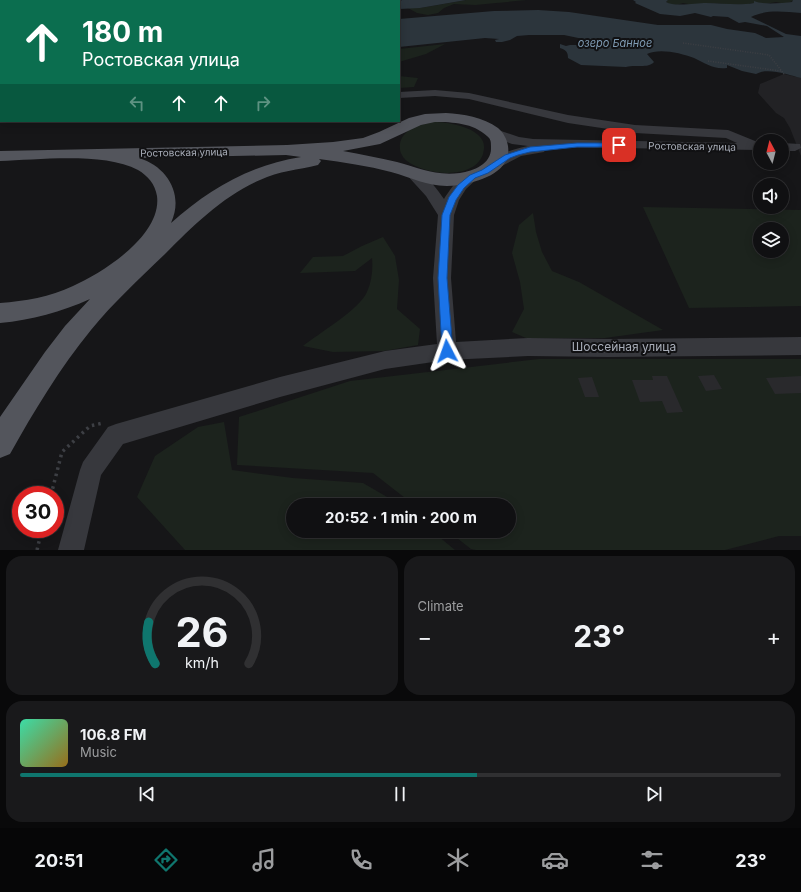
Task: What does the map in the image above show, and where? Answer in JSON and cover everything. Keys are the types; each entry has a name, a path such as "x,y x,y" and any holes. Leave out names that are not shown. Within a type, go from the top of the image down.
{"main road":[{"path":"445,118 469,121 484,126 494,133 500,144 500,154 495,164 485,172 473,176 443,179 426,178 407,171 348,158 284,150 356,144 382,138 406,125 421,120 445,118"},
{"path":"397,131 390,140 388,147 395,162 407,171"},
{"name":"Ростовская улица","path":"83,154 284,150"},
{"path":"0,156 83,154 118,158 139,164 154,172 164,185 168,201 164,216 156,234 137,255 113,274 96,285 58,301 36,308 0,313"},
{"path":"0,444 34,389 75,332 122,282 187,220 235,185 269,169 294,162 348,158"}],"street":[{"path":"400,95 435,93 469,96 576,120 635,129 728,134 753,144"},
{"path":"494,133 517,141 577,145"},
{"path":"495,164 507,156 530,149 577,145"},
{"name":"Ростовская улица","path":"577,145 753,147"},
{"path":"407,171 427,187 438,200 446,215"},
{"path":"447,351 442,278 446,215 452,199 461,186 473,176"},
{"name":"Шоссейная улица","path":"71,550 92,470 116,435 280,387 385,360 447,351 528,347 609,348 801,346"}],"path":[{"path":"683,43 769,55 784,74"},
{"path":"708,61 781,71"},
{"path":"37,550 40,538"}],"shaded area":[{"path":"466,0 527,0 475,5 454,4 444,8 438,13 428,15 417,13 408,8 420,8"},
{"path":"668,0 795,0 785,4 776,2 743,5 707,3 694,5 683,3 677,5 669,4 666,2"},
{"path":"445,44 426,54 400,62 400,49"},
{"path":"784,74 801,78 801,156 790,128 784,118 776,113 758,93 760,84"},
{"path":"400,76 418,78 414,87 400,88"},
{"path":"434,122 450,123 476,133 481,138 484,145 483,154 478,163 460,172 448,173 425,170 406,160 400,151 402,137 416,127"},
{"path":"643,207 753,209 753,214 789,214 789,210 801,210 801,306 689,308"},
{"path":"533,213 536,232 542,252 552,271 579,282 663,330 605,338 526,338 512,332 524,309 520,282 512,253 519,225"},
{"path":"383,237 395,256 399,280 397,309 420,329 418,345 384,351 333,352 303,346 338,321 363,299 369,288 371,279 372,258 355,271 300,273 313,257 343,256"},
{"path":"539,359 801,359 801,536 779,536 725,550 476,550 471,549 457,538 516,538 516,498 405,498 373,473 237,465 239,417 350,381"},
{"path":"224,422 232,470 293,478 363,483 389,498 286,498 286,538 440,538 455,550 185,550 137,497 155,456 198,427"}],"water":[{"path":"402,0 466,0 420,8 400,9 400,1"},
{"name":"озеро Банное","path":"633,0 668,0 666,2 680,5 706,3 742,4 754,3 754,1 762,3 778,3 801,0 801,13 769,12 757,14 751,17 786,34 801,36 801,78 772,71 756,74 742,71 727,65 727,68 718,68 710,66 689,56 664,51 647,54 654,62 645,66 626,67 581,65 568,58 568,54 560,48 560,44 566,46 590,45 591,42 564,35 517,36 502,42 496,42 495,40 499,39 485,38 400,47 400,19 494,11 538,10 569,12 658,25 711,25 755,33 766,38 784,37 767,26 745,22 739,23 728,17 711,17 695,13 680,16 660,14 635,3 636,2"}],"building":[{"path":"714,375 722,389 706,391 698,376"},
{"path":"652,376 667,376 683,412 667,413 662,401 640,402 632,380 653,380"},
{"path":"801,376 801,393 775,394 766,378"},
{"path":"592,377 599,397 585,397 578,378"}],"route":[{"path":"447,351 442,278 446,215 452,199 461,186 473,176 485,172 507,156 530,149 577,145 619,145"}]}
